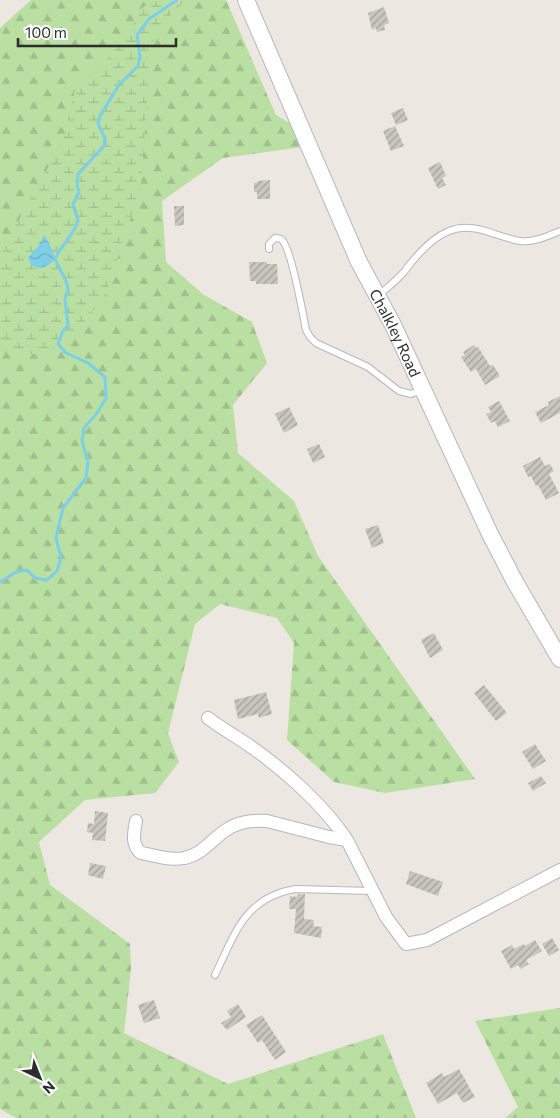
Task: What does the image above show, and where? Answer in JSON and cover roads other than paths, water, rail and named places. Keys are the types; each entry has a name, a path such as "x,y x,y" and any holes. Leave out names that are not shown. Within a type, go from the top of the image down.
{"street":[{"name":"Chalkley Road","path":"246,0 359,262 378,296 490,534 515,582 560,659"},
{"path":"208,718 247,744 288,776 332,820 347,840 386,917 406,944 428,940 560,870"},
{"path":"136,821 134,844 141,853 174,859 202,852 226,830 257,820 267,820 347,840"}],"lane":[{"path":"378,296 404,273 410,263 440,236 449,231 470,227 520,241 530,241 560,231"},
{"path":"269,249 269,244 275,238 283,241 290,258 306,330 316,343 368,367 398,391 411,394 423,390"},
{"path":"215,975 242,921 255,906 267,897 282,891 295,889 373,890"}],"water":[{"path":"44,235 55,259 45,267 39,268 32,266 28,258 40,244"}],"waterway":[{"path":"0,582 16,572 27,570 35,578 47,580 57,571 61,558 56,538 63,508 86,478 88,461 82,441 84,428 97,413 106,398 105,377 88,363 66,353 58,344 62,333 68,325 65,299 68,289 55,259 78,220 73,204 79,192 77,184 78,174 104,146 105,138 98,124 100,116 119,85 138,66 140,57 137,35 149,19 177,0"}]}
